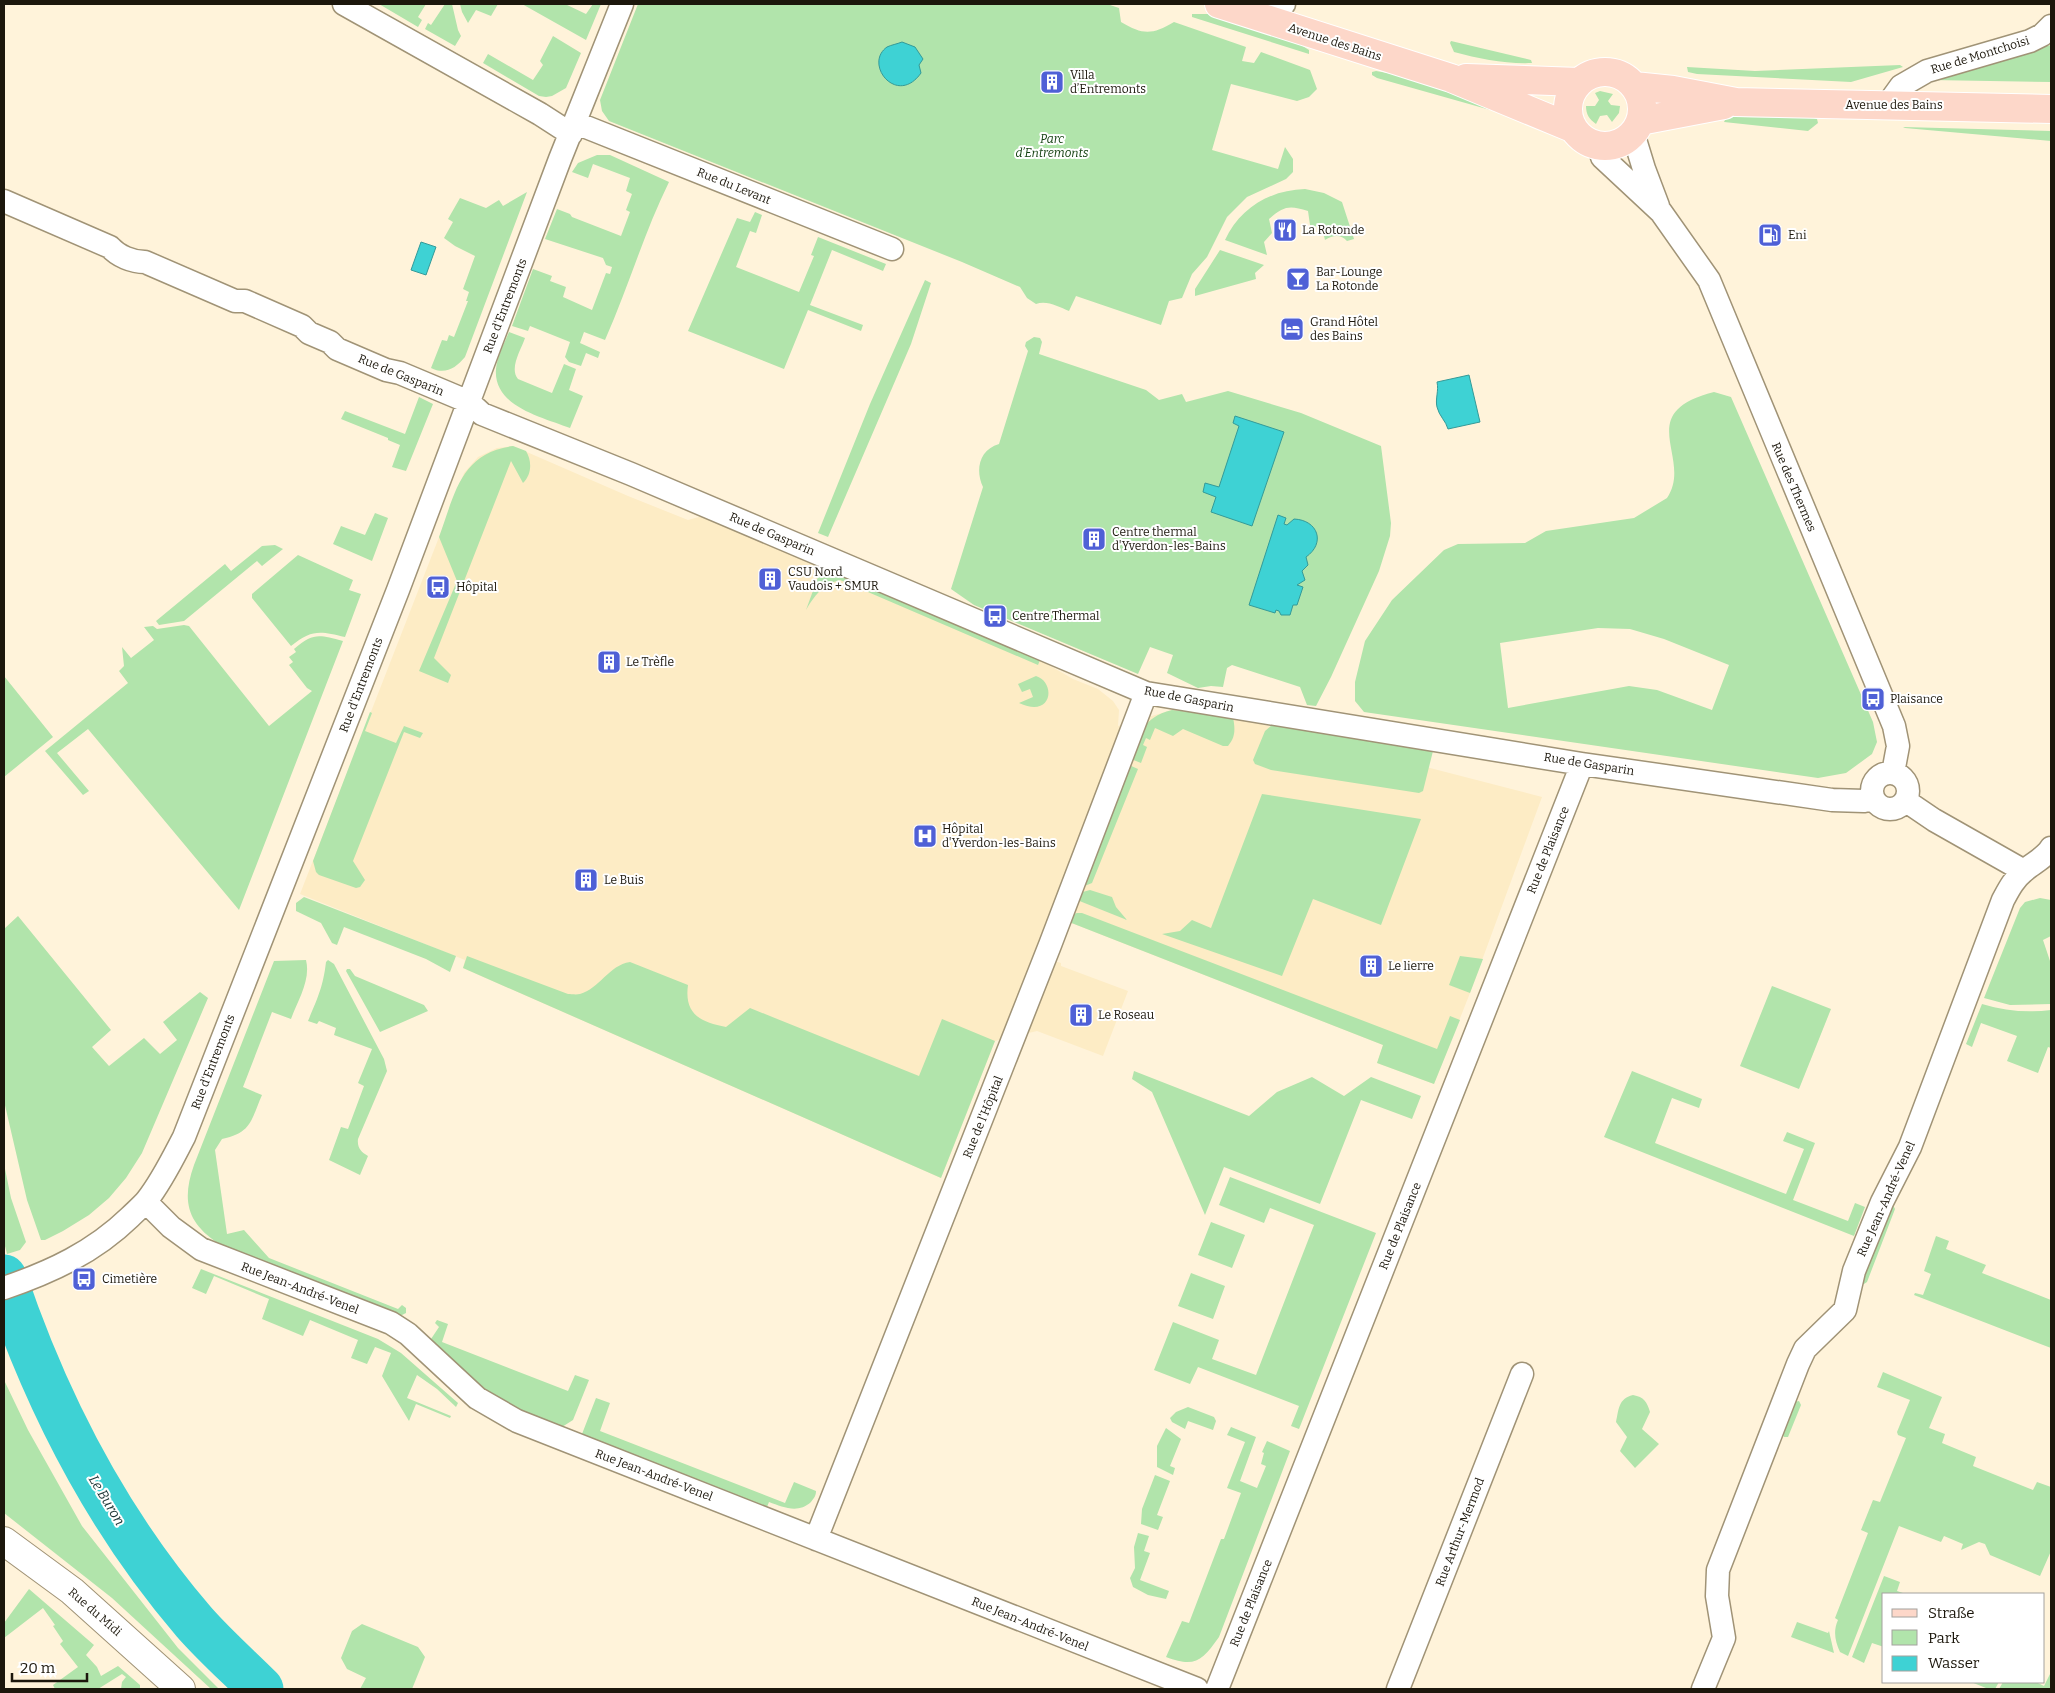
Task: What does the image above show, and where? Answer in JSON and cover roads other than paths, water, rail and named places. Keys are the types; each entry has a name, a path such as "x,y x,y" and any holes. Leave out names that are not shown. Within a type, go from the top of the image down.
{"main road":[{"name":"Avenue des Bains","path":"1218,4 1276,12 1451,78"},
{"path":"1597,72 1608,72 1626,79 1634,86 1641,103 1636,127 1624,141 1612,146 1600,146 1589,143 1579,137 1572,128 1568,116 1568,104 1571,92 1579,82 1597,72"},
{"path":"1451,78 1579,82"},
{"path":"1451,78 1572,128"},
{"path":"1634,86 1673,90 1736,102"},
{"name":"Avenue des Bains","path":"1736,102 2051,109"},
{"path":"1636,127 1736,102"},
{"name":"Rue du Midi","path":"4,1541 72,1591 181,1689"}],"street":[{"name":"Rue du Levant","path":"344,4 540,114 892,249"},
{"name":"Rue d'Entremonts","path":"4,1288 37,1276 95,1246 115,1231 146,1202 162,1178 184,1137 398,590 468,402 622,4"},
{"name":"Rue de Montchoisi","path":"1888,104 1901,86 1927,71 2030,41 2042,35 2051,26"},
{"name":"Rue des Thermes","path":"1636,127 1644,169 1661,212"},
{"name":"Rue des Thermes","path":"1600,146 1602,157 1661,212 1709,280 1894,726 1898,746 1894,773"},
{"name":"Rue de Gasparin","path":"4,200 110,247 115,252 136,262 145,262 235,301 245,301 302,326 309,333 330,342 337,349 468,402 482,414 631,474 1146,693 1582,764 1832,800 1864,801 1873,799"},
{"name":"Rue de l'Hôpital","path":"816,1539 1050,945 1146,693"},
{"name":"Rue de Plaisance","path":"1217,1689 1582,764"},
{"path":"1894,773 1904,779 1907,784 1908,796 1902,805 1892,810 1881,807 1873,799 1872,789 1876,779 1881,775 1894,773"},
{"path":"1906,801 1934,820 2024,871"},
{"name":"Rue Jean-André-Venel","path":"1704,1689 1724,1638 1717,1596 1718,1570 1798,1364 1805,1349 1845,1310 1858,1262 1882,1202 1910,1146 1996,916 2011,885 2051,848"},
{"name":"Rue Jean-André-Venel","path":"146,1202 171,1227 201,1249 392,1323 408,1334 477,1398 517,1421 1197,1689"},
{"name":"Rue Arthur-Mermod","path":"1398,1689 1522,1374"}],"water":[{"path":"902,42 915,47 923,59 919,65 921,73 912,82 902,86 893,84 886,79 881,72 879,63 881,54 887,47"},
{"path":"421,242 436,247 426,275 411,270"},
{"path":"1469,375 1480,422 1448,429 1437,407 1437,382"},
{"path":"1235,416 1284,432 1252,526 1211,512 1216,497 1203,492 1205,483 1219,487 1239,426 1233,423"},
{"path":"1278,515 1286,518 1284,524 1287,525 1294,519 1309,523 1314,528 1317,539 1316,545 1306,557 1308,565 1302,571 1305,580 1297,585 1303,587 1297,605 1293,605 1290,615 1281,615 1276,610 1275,613 1249,605"}],"waterway":[{"name":"Le Buron","path":"4,1277 39,1370 82,1459 107,1502 163,1584 194,1622 261,1689"}],"place":[{"name":"Villa d’Entremonts","path":"1052,82"},
{"name":"La Rotonde","path":"1285,230"},
{"name":"Eni","path":"1770,235"},
{"name":"Bar-Lounge La Rotonde","path":"1298,279"},
{"name":"Grand Hôtel des Bains","path":"1292,329"},
{"name":"Centre thermal d'Yverdon-les-Bains","path":"1094,539"},
{"name":"CSU Nord Vaudois + SMUR","path":"770,579"},
{"name":"Hôpital","path":"438,587"},
{"name":"Centre Thermal","path":"995,616"},
{"name":"Le Trèfle","path":"609,662"},
{"name":"Plaisance","path":"1873,699"},
{"name":"Hôpital d'Yverdon-les-Bains","path":"925,836"},
{"name":"Le Buis","path":"586,880"},
{"name":"Le lierre","path":"1371,966"},
{"name":"Le Roseau","path":"1081,1015"},
{"name":"Cimetière","path":"84,1279"}],"park label":[{"name":"Parc d’Entremonts","path":"1052,146"}]}
